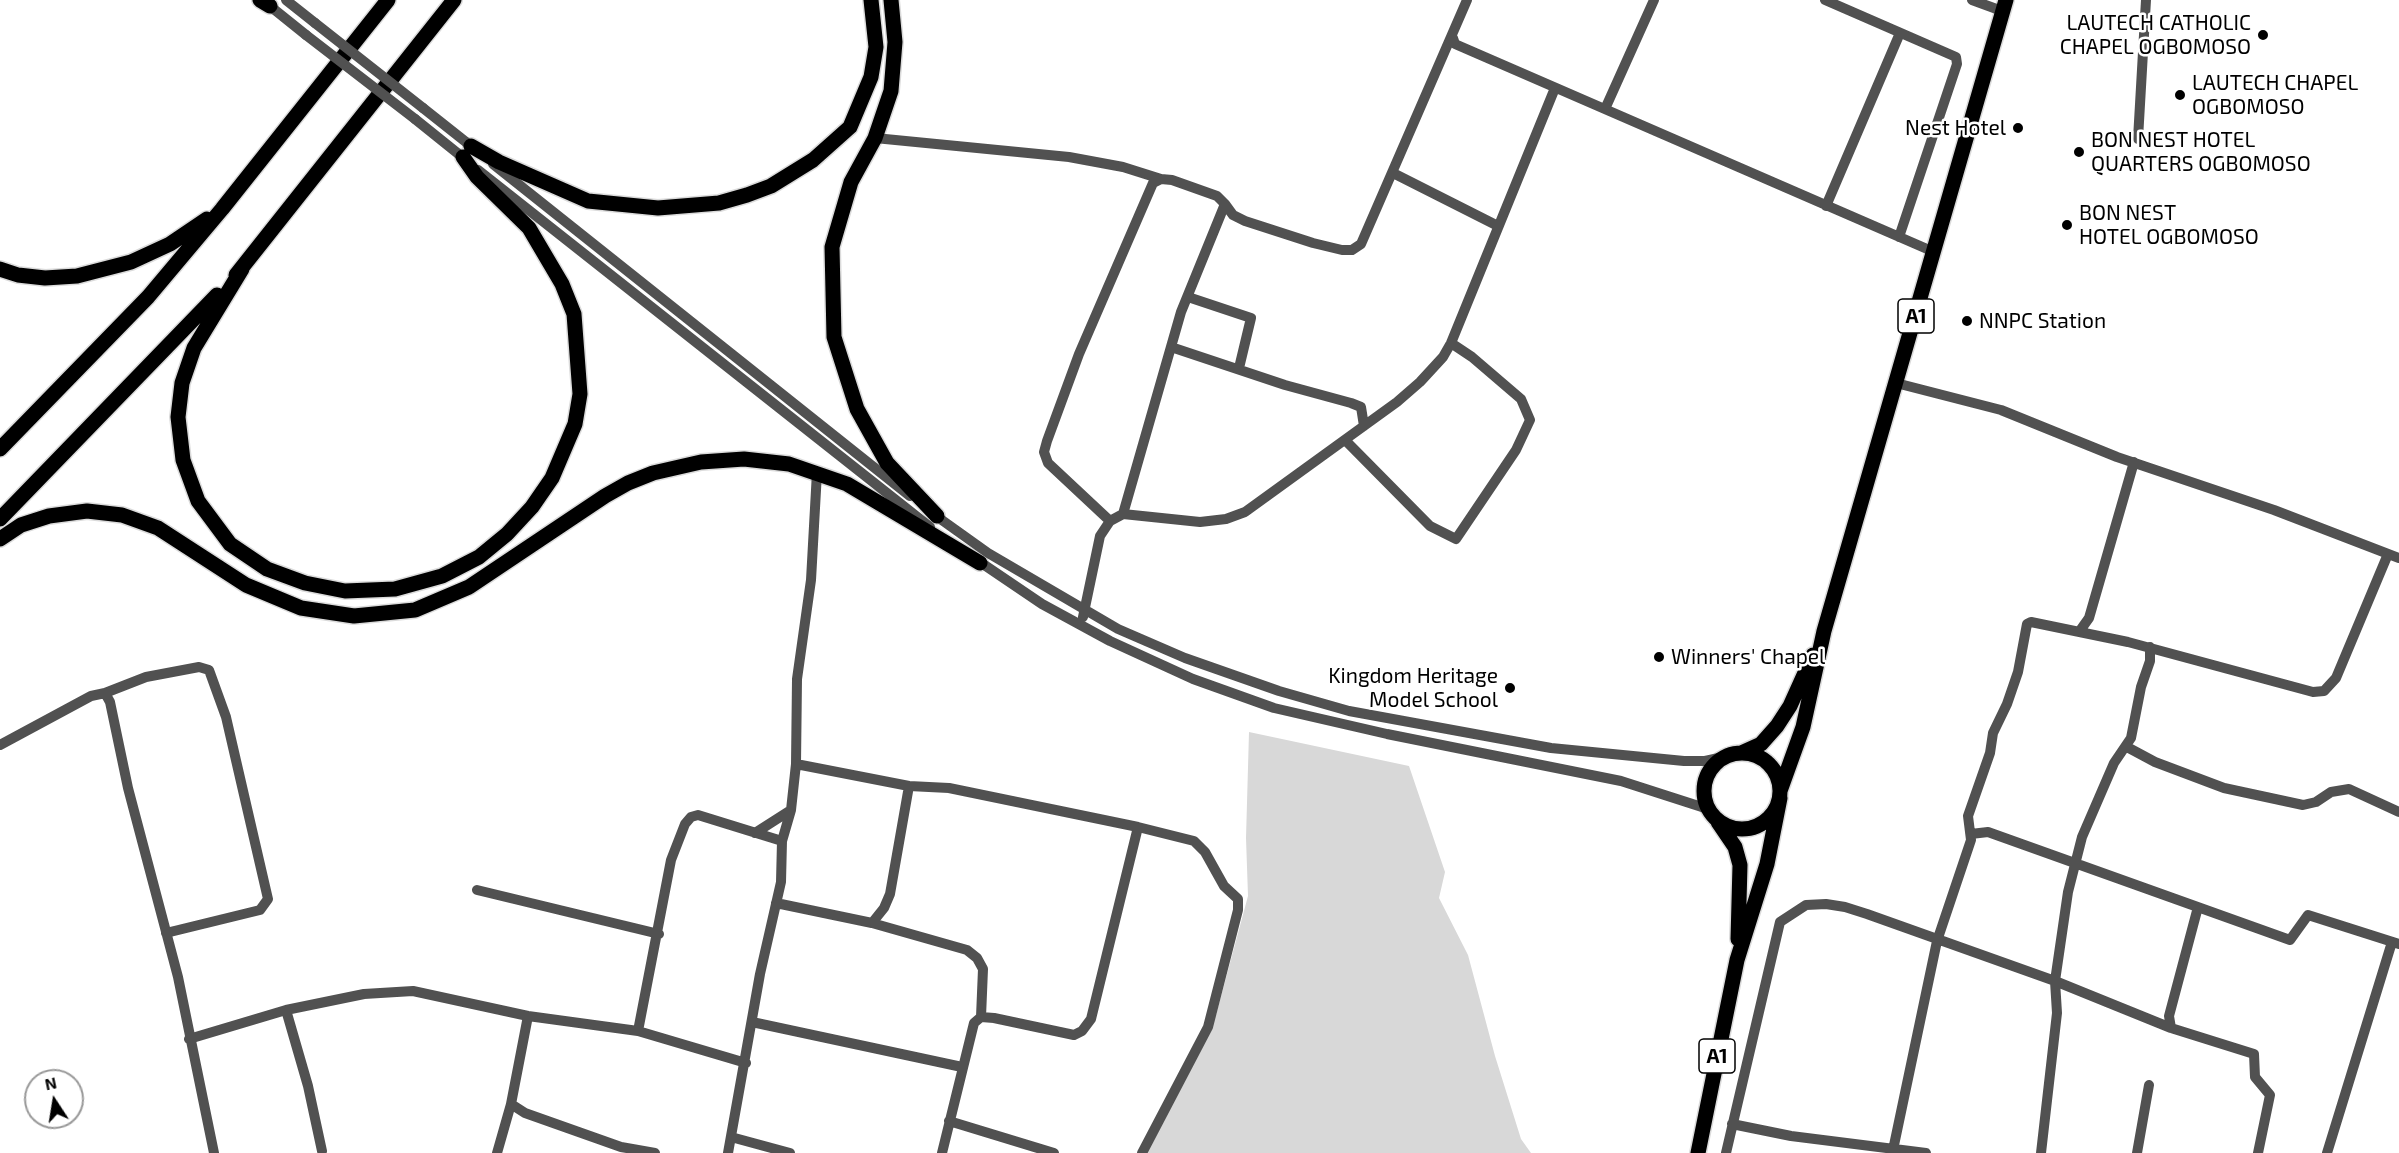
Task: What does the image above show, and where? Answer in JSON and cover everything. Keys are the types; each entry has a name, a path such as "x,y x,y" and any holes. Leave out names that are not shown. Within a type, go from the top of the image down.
{"highway":[{"path":"0,448 148,297 222,209 388,0"},
{"path":"0,519 242,269 454,0"},
{"path":"467,152 499,162 588,201 658,208 719,203 771,186 813,160 850,127 871,77 876,47 871,0"},
{"path":"891,0 896,42 891,92 875,138 851,182 832,247 834,338 856,409 887,462 937,516"},
{"name":"A1","path":"1698,1153 1737,960 1767,864 1780,794 1803,727 1824,631 2004,6"},
{"path":"242,269 194,348 182,383 178,417 183,460 198,501 230,544 267,569 304,583 345,591 395,589 442,576 479,557 507,534 532,507 552,478 575,423 580,394 574,314 562,284 529,228 477,177 467,152"},
{"path":"0,269 18,275 45,278 77,276 130,262 170,244 222,209"},
{"path":"0,539 21,525 49,516 87,511 122,515 158,528 246,585 301,608 354,616 415,610 469,587 604,496 653,473 701,462 744,459 789,464 818,472 847,484 980,563"},
{"name":"A1","path":"1733,755 1747,752 1761,744 1777,726 1790,706 1824,631"},
{"path":"1748,754 1767,763 1774,771 1780,794 1775,811 1766,821 1754,828 1741,830 1728,827 1712,814 1704,797 1704,784 1709,772 1717,763 1733,755 1748,754"},
{"name":"A1","path":"1712,814 1735,847 1740,865 1737,960"}],"street":[{"path":"286,0 423,108 467,152 920,519 980,563 1042,604 1193,679 1274,708 1387,734 1621,781 1712,814"},
{"path":"875,138 1069,157 1123,167 1217,196 1233,214 1245,221 1323,245 1352,250 1361,243 1453,38 1467,0"},
{"path":"1605,110 1654,0"},
{"path":"1825,0 1956,57 1957,64 1899,237"},
{"path":"1972,0 2004,6"},
{"path":"2138,139 2146,0"},
{"path":"264,2 415,119 467,152 937,516 988,553 1118,629 1185,658 1279,692 1349,711 1392,717 1551,748 1631,758 1705,761 1733,755"},
{"path":"1826,206 1899,33"},
{"path":"1453,38 1455,44 1934,252"},
{"path":"1081,625 1100,536 1110,521 1123,514 1200,522 1226,519 1245,512 1364,426 1420,382 1443,357 1451,343 1555,88"},
{"path":"1393,173 1498,226"},
{"path":"1110,521 1048,463 1044,452 1084,344 1153,183 1161,179"},
{"path":"1123,514 1171,347 1225,204"},
{"path":"1188,297 1251,318 1239,368"},
{"path":"1345,440 1431,526 1456,539 1516,450 1530,420 1521,399 1472,357 1451,343"},
{"path":"1171,347 1361,407 1364,426"},
{"path":"1896,383 2001,410 2134,462 2274,510 2399,558"},
{"path":"2079,632 2089,618 2134,462"},
{"path":"728,1153 746,1063 760,974 781,882 782,841 791,810 796,764 797,679 812,568 818,472"},
{"path":"1893,1150 1936,941 1971,834 1968,816 1990,753 1993,733 2007,704 2018,672 2026,624 2031,622 2150,647 2313,692 2324,690 2336,678 2388,554"},
{"path":"2041,1153 2057,1013 2055,981 2068,892 2082,837 2114,763 2127,747 2141,687 2150,661 2150,647"},
{"path":"0,745 91,696 147,677 199,667 209,670 226,717 268,899 260,910 166,933"},
{"path":"1274,708 1279,692"},
{"path":"105,693 110,702 128,788 178,977 214,1153"},
{"path":"1387,734 1392,717"},
{"path":"2127,747 2156,762 2224,788 2303,804 2316,802 2331,792 2349,789 2399,812"},
{"path":"796,764 909,786 949,788 1138,827 1194,841 1205,852 1224,886 1238,899 1238,910 1208,1027 1142,1153"},
{"path":"872,922 884,908 890,894 909,786"},
{"path":"756,833 791,810"},
{"path":"638,1030 671,860 678,837 691,817 698,815 782,841"},
{"path":"981,1017 1074,1035 1082,1031 1091,1019 1138,827"},
{"path":"1971,834 1988,832 2290,940 2308,915 2396,943 2326,1153"},
{"path":"477,890 658,934"},
{"path":"776,903 872,922 967,950 977,958 982,969 981,1017 972,1029 942,1153"},
{"path":"1726,1153 1780,922 1806,905 1835,906 1867,914 1936,941 2055,981 2153,1021 2170,1022 2254,1054 2255,1077 2270,1095 2258,1153"},
{"path":"2170,1022 2198,907"},
{"path":"189,1039 286,1010 364,994 412,991 430,992 528,1016 638,1030 746,1063"},
{"path":"286,1010 308,1086 322,1151"},
{"path":"497,1153 511,1104 528,1016"},
{"path":"752,1023 962,1067"},
{"path":"2137,1153 2150,1085"},
{"path":"511,1104 525,1113 620,1150 655,1153"},
{"path":"949,1121 1054,1153"},
{"path":"1732,1124 1791,1136 1926,1153"},
{"path":"731,1137 790,1153"}],"shaded area":[{"path":"1249,732 1409,766 1445,872 1439,898 1468,955 1495,1056 1521,1139 1531,1153 1144,1153 1216,1015 1248,896 1246,838"}],"place":[{"name":"LAUTECH CATHOLIC CHAPEL OGBOMOSO","path":"2263,35"},
{"name":"LAUTECH CHAPEL OGBOMOSO","path":"2180,95"},
{"name":"Nest Hotel","path":"2018,128"},
{"name":"BON NEST HOTEL QUARTERS OGBOMOSO","path":"2079,152"},
{"name":"BON NEST HOTEL OGBOMOSO","path":"2067,225"},
{"name":"NNPC Station","path":"1967,321"},
{"name":"Winners' Chapel","path":"1659,657"},
{"name":"Kingdom Heritage Model School","path":"1510,688"}]}
